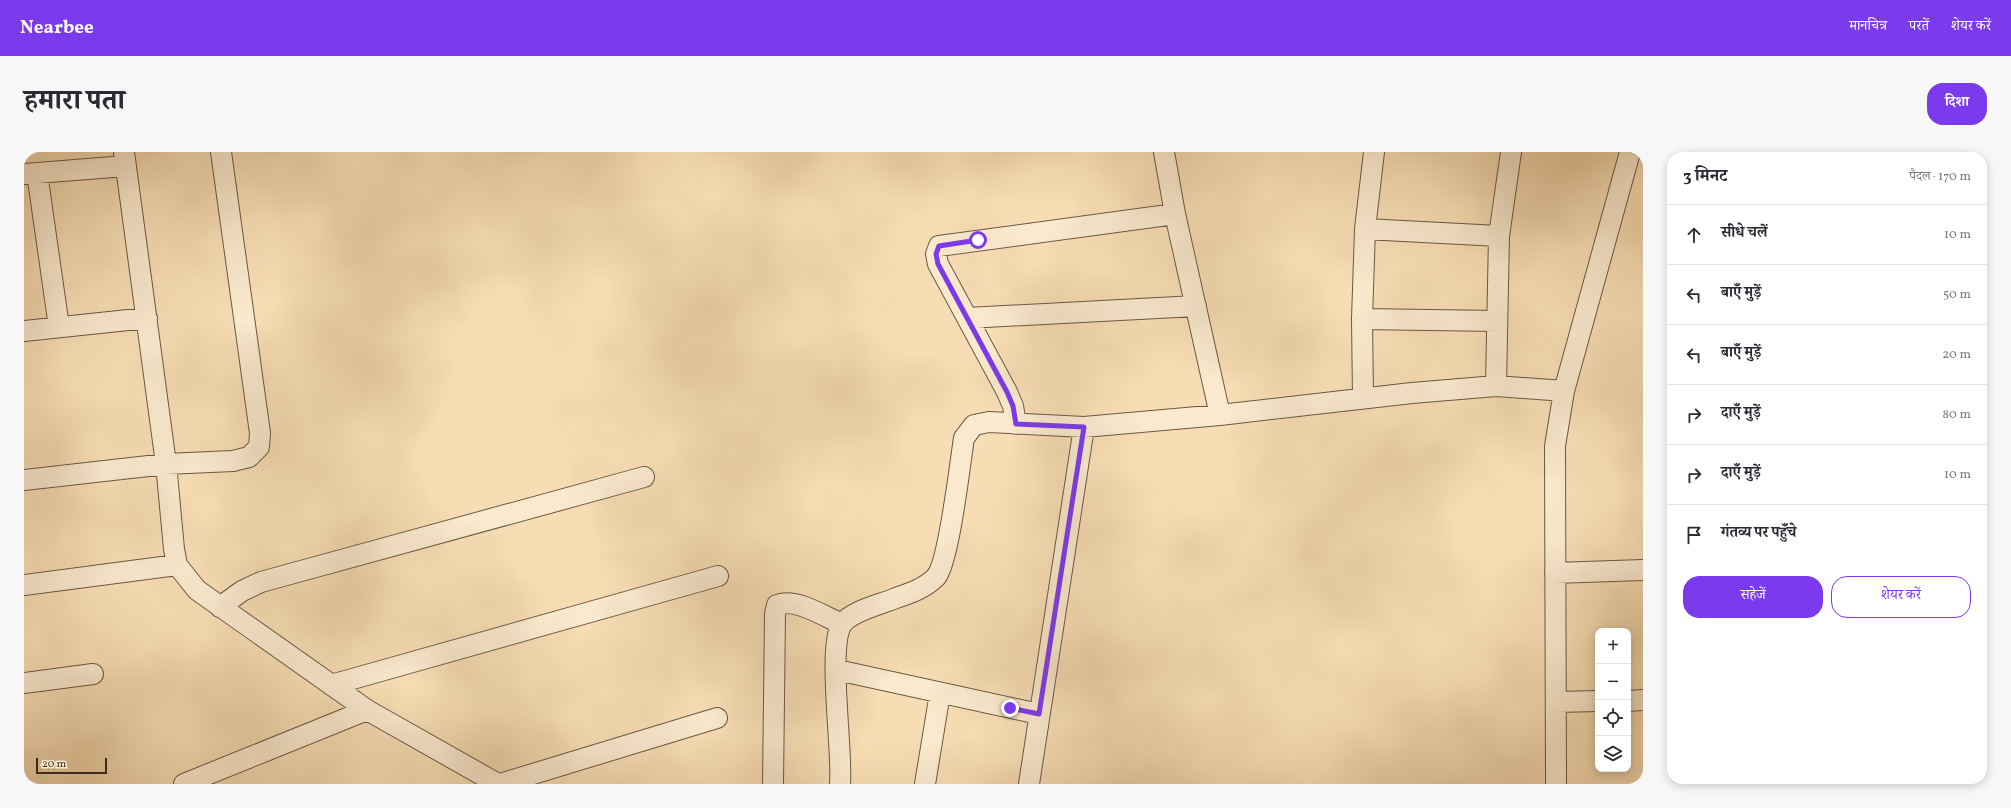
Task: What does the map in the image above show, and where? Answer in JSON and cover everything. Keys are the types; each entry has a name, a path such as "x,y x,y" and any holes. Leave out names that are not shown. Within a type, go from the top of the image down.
{"street":[{"path":"24,480 166,464 233,461 249,458 259,447 260,433 221,152"},
{"path":"1164,152 1175,214 1220,415"},
{"path":"1364,398 1362,319 1365,229 1374,152"},
{"path":"1496,386 1500,236 1511,152"},
{"path":"1556,784 1555,446 1564,391 1630,152"},
{"path":"59,327 30,173 125,159 166,464 177,565 197,590 367,710 499,784 717,718"},
{"path":"1016,424 1013,406 1007,392 938,264 936,254 939,246 1175,214"},
{"path":"1365,229 1500,236"},
{"path":"967,318 1196,306"},
{"path":"24,331 147,318"},
{"path":"1362,319 1497,321"},
{"path":"840,784 837,641 842,624 858,612 920,590 937,576 946,551 964,438 974,426 989,422 1084,427 1220,415 1364,398 1496,386 1564,391"},
{"path":"1029,784 1084,427"},
{"path":"220,607 242,591 261,582 644,477"},
{"path":"24,585 177,565"},
{"path":"1555,574 1643,570"},
{"path":"331,685 718,576"},
{"path":"773,784 775,614 777,605 785,602 795,603 842,624"},
{"path":"837,670 1039,714"},
{"path":"24,683 93,674"},
{"path":"925,784 940,693"},
{"path":"1631,701 1643,700"},
{"path":"1556,702 1595,701"},
{"path":"184,784 367,710"}],"route":[{"path":"978,240 939,246 936,254 938,264 1007,392 1013,406 1016,424 1084,427 1039,714 1010,708"}]}
